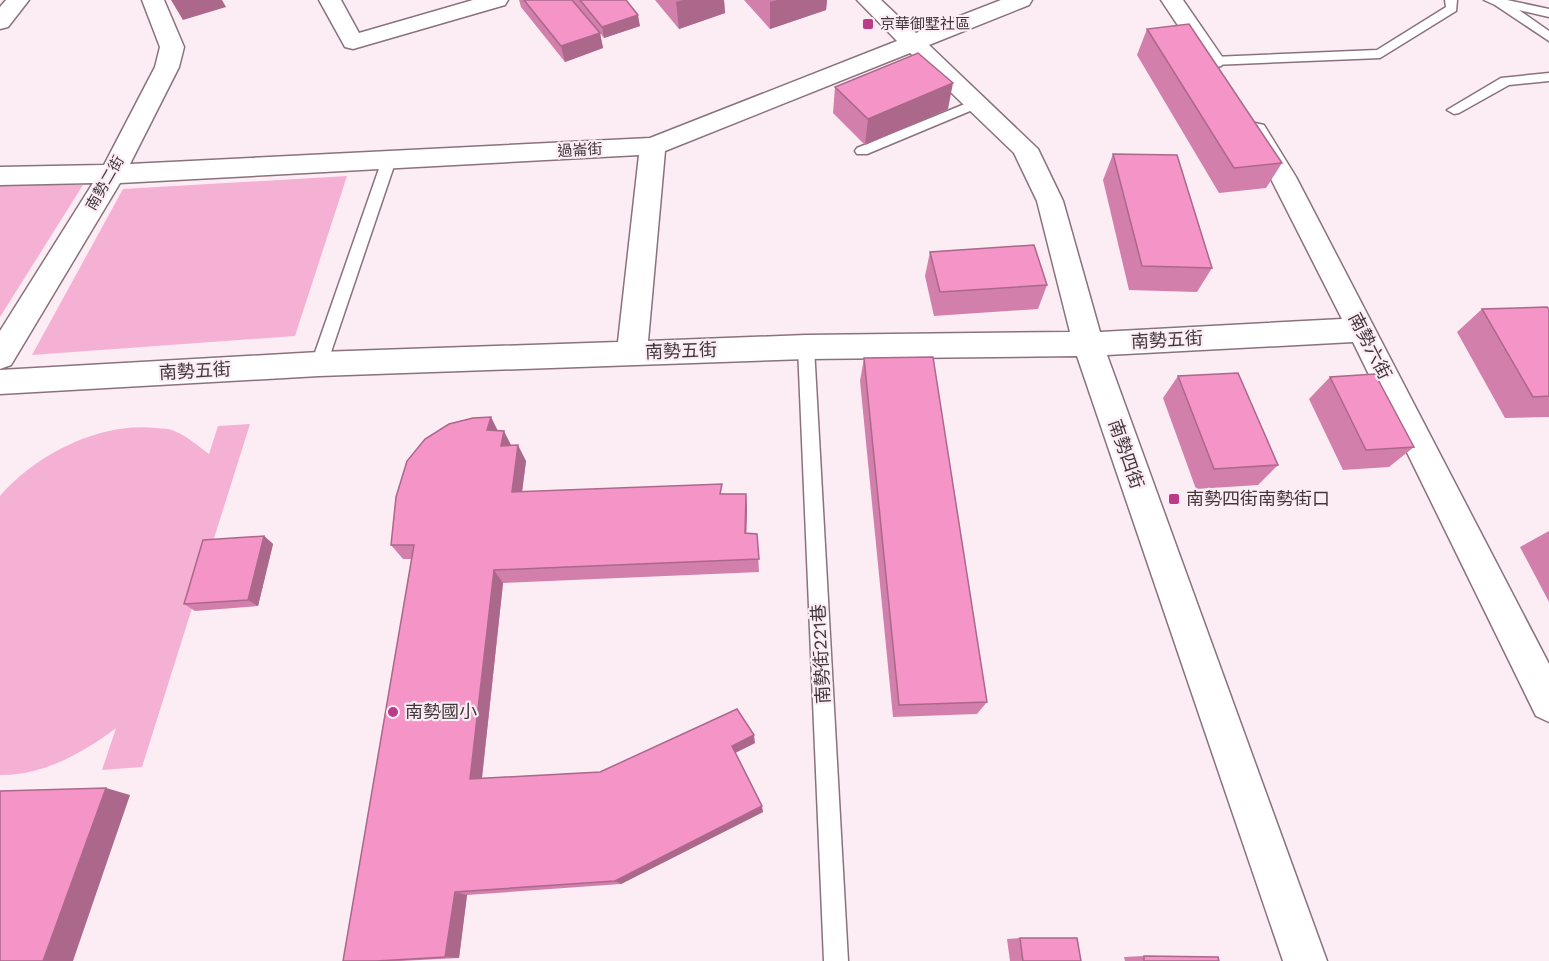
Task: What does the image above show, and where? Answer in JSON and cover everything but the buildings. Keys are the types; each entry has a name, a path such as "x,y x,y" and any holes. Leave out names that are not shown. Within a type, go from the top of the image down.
{"street":[{"path":"0,22 18,0"},
{"name":"南勢二街","path":"0,357 112,174 167,67 172,47 153,0"},
{"path":"330,0 353,42 497,0"},
{"name":"南勢四街","path":"868,0 1025,149 1050,201 1088,344 1305,961"},
{"name":"過崙街","path":"0,176 112,174 652,146 912,41 1021,0"},
{"name":"南勢六街","path":"1172,0 1213,61 1283,177 1549,703"},
{"path":"632,352 652,146"},
{"name":"南勢五街","path":"0,382 319,364 632,352 806,347 1088,344 1362,330"}],"lane":[{"path":"1213,61 1380,54 1452,8 1451,0"},
{"path":"1497,1 1549,13"},
{"path":"1497,1 1549,37"},
{"path":"1454,110 1506,81 1549,77"},
{"path":"862,151 977,103"},
{"path":"319,364 389,160"},
{"name":"南勢街221巷","path":"806,347 836,961"}],"shaded area":[{"path":"347,176 295,336 32,355 123,189"},
{"path":"0,185 83,185 0,317"},
{"path":"250,424 142,767 102,770 116,728 90,746 61,761 31,772 0,775 0,496 15,481 50,454 92,436 135,427 168,429 192,441 209,454 218,426"}],"place":[{"name":"京華御墅社區","path":"868,24"},
{"name":"南勢四街南勢街口","path":"1174,499"},
{"name":"南勢國小","path":"393,712"}]}
